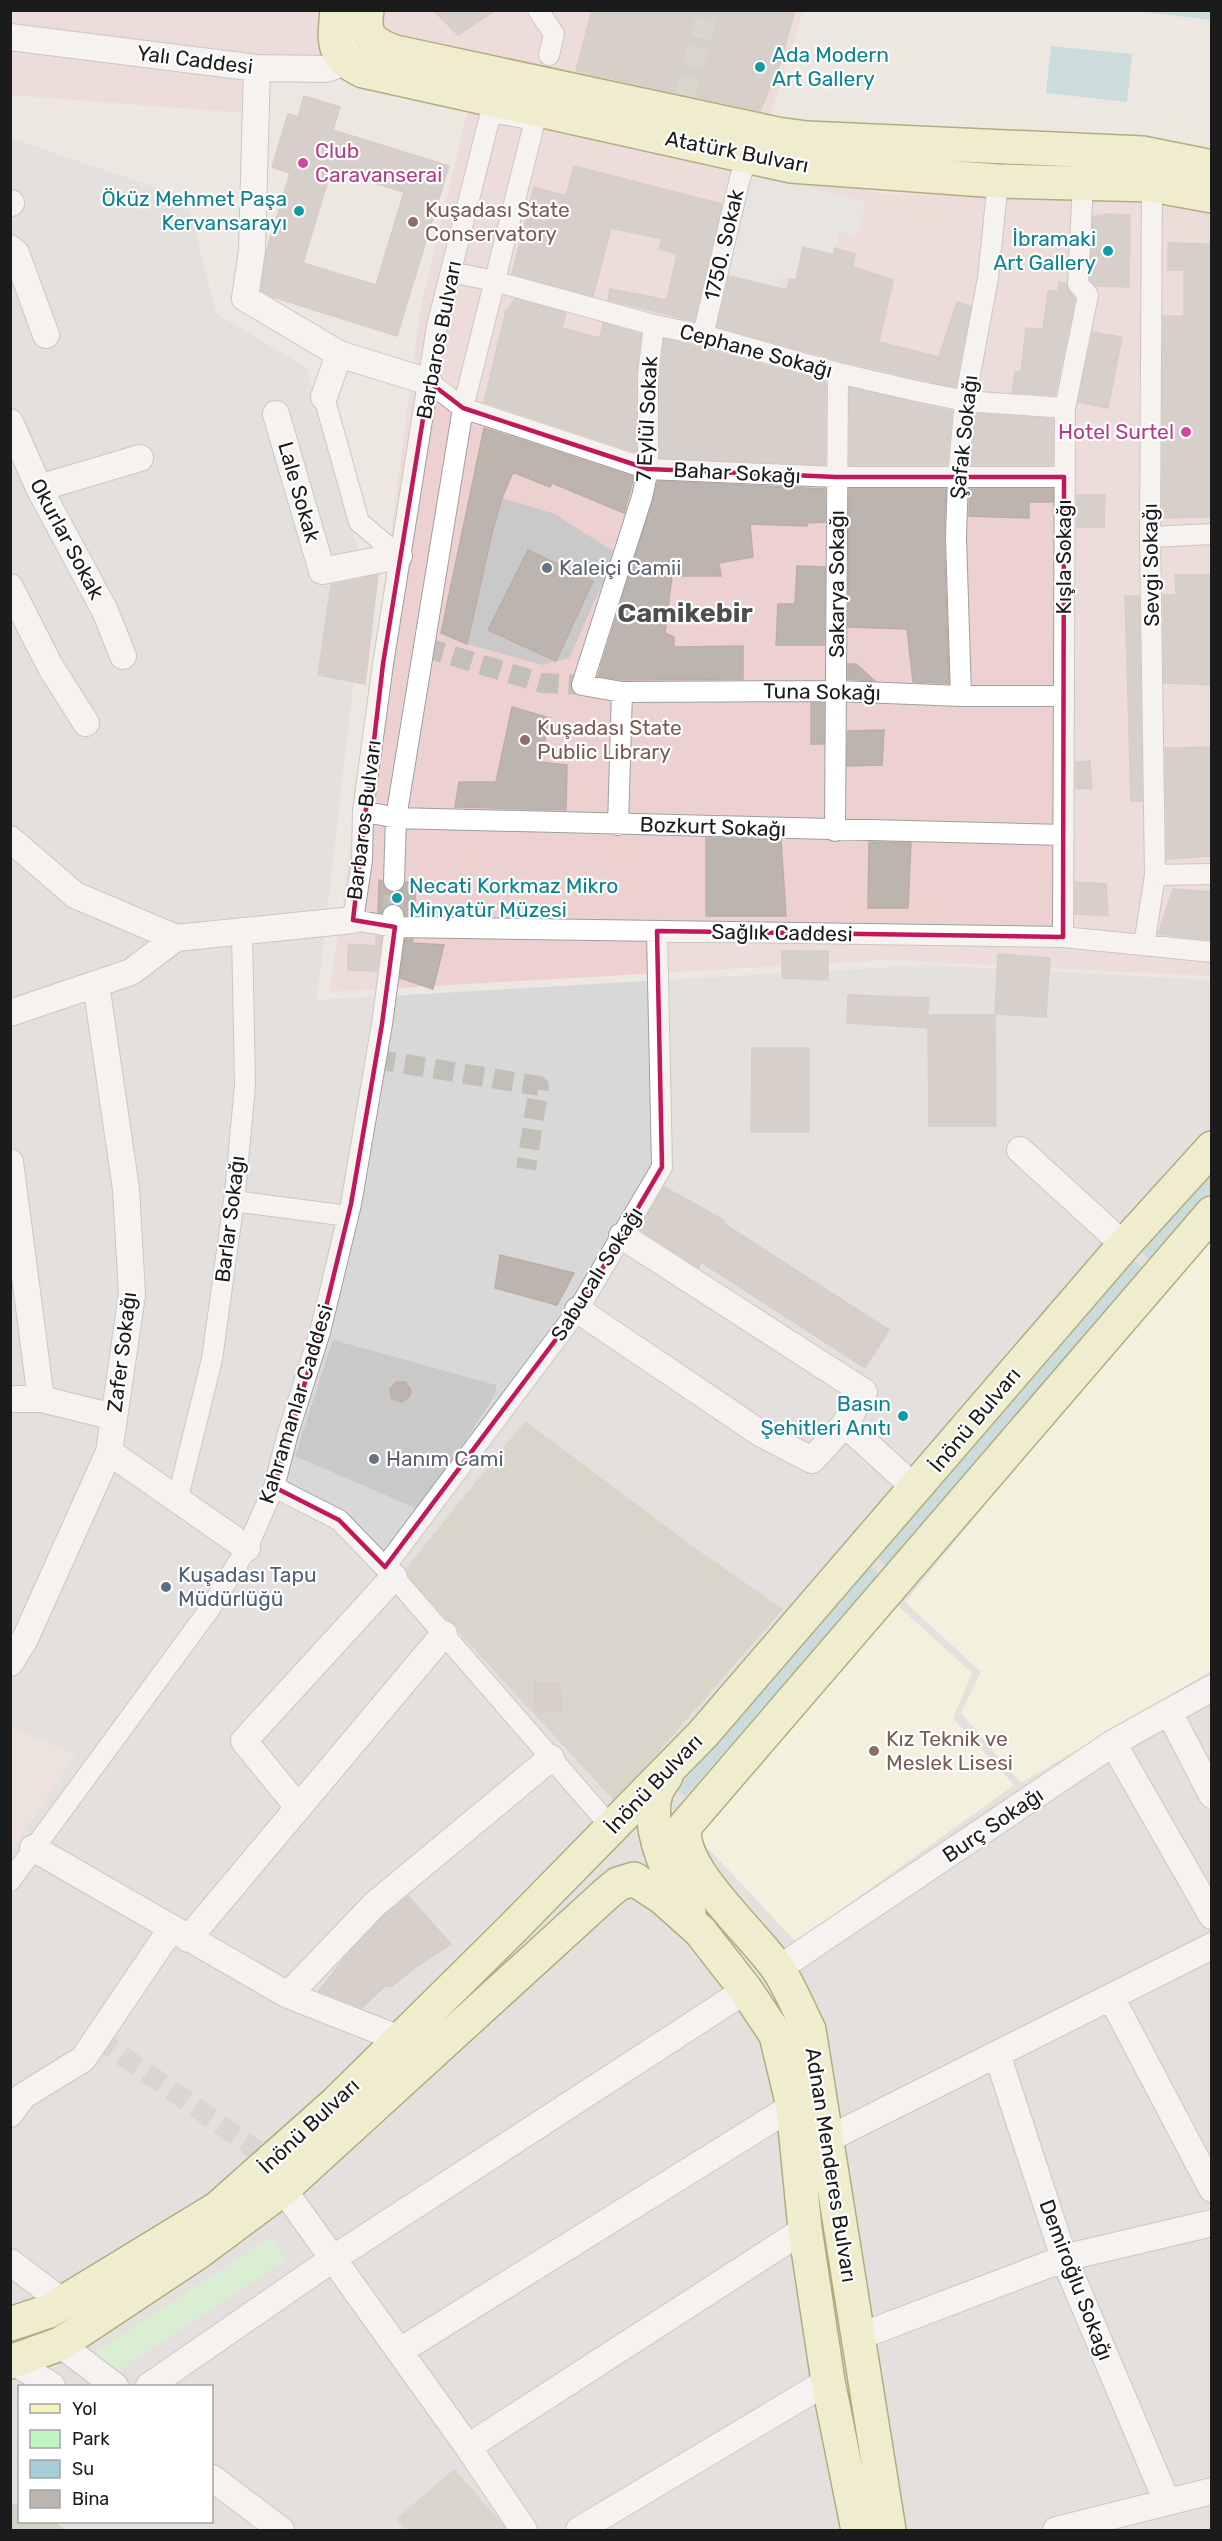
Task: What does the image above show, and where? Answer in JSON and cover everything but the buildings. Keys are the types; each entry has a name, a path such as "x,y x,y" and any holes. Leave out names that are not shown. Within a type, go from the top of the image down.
{"main road":[{"path":"337,10 334,43 344,59"},
{"name":"Atatürk Bulvarı","path":"368,24 376,45 395,52 777,134 807,138 1142,153 1212,167"},
{"name":"Atatürk Bulvarı","path":"344,59 363,71 792,166 998,181 1152,185 1212,196"},
{"name":"İnönü Bulvarı","path":"10,2324 56,2306 218,2208 336,2103 672,1767 916,1489 1124,1245 1212,1148"},
{"name":"İnönü Bulvarı","path":"683,1837 685,1826 1212,1213"},
{"name":"Adnan Menderes Bulvarı","path":"672,1767 656,1791 654,1811 666,1869 700,1931 746,1990 776,2035 793,2106 806,2229 828,2381 858,2530"},
{"name":"Adnan Menderes Bulvarı","path":"683,1837 687,1854 702,1878 778,1969 809,2030 889,2530"},
{"name":"Adnan Menderes Bulvarı","path":"618,1884 634,1879 646,1886 700,1931"},
{"name":"İnönü Bulvarı","path":"12,2362 60,2344 197,2253 283,2189 618,1884"},
{"path":"56,2306 60,2344"}],"street":[{"path":"538,10 554,34 549,55"},
{"name":"Yalı Caddesi","path":"10,37 257,68 326,69 344,59 368,24"},
{"path":"257,68 252,250 245,297 339,354 429,382"},
{"name":"Barbaros Bulvarı","path":"352,920 362,860 363,811 399,556 437,326 491,112 536,120 463,408 396,818 394,881"},
{"name":"1750. Sokak","path":"703,335 740,178 748,156"},
{"name":"Şafak Sokağı","path":"962,696 956,537 958,477 965,401 988,278 998,181"},
{"name":"Kışla Sokağı","path":"1063,937 1065,408 1088,295 1078,284 1083,183"},
{"name":"Sevgi Sokağı","path":"1144,945 1155,875 1150,537 1152,185"},
{"path":"10,248 16,253 45,335"},
{"name":"Cephane Sokağı","path":"451,272 494,281 654,325 703,335 838,373 965,401 1065,408"},
{"name":"7 Eylül Sokak","path":"582,685 642,496 648,469 648,375 654,325"},
{"path":"339,354 324,397 359,522 399,556"},
{"name":"Sakarya Sokağı","path":"835,831 838,373"},
{"name":"Bahar Sokağı","path":"429,382 463,408 648,469 836,477 1064,477"},
{"name":"Lale Sokak","path":"276,414 322,571 399,556"},
{"name":"Okurlar Sokak","path":"10,422 39,488 105,611 123,656"},
{"path":"39,488 140,458"},
{"path":"1150,537 1212,534"},
{"path":"10,587 50,666 86,723"},
{"name":"Tuna Sokağı","path":"582,685 622,692 837,691 962,696 1063,696"},
{"path":"618,825 622,692"},
{"name":"Bozkurt Sokağı","path":"363,811 396,818 835,831 1064,835"},
{"path":"10,839 75,895 176,938 352,920"},
{"path":"1155,875 1212,874"},
{"name":"Sağlık Caddesi","path":"352,920 657,931 1063,937 1212,952"},
{"name":"Kahramanlar Caddesi","path":"10,1881 209,1610 247,1548 274,1487 288,1433 320,1332 348,1216 382,1024 394,921"},
{"name":"Barlar Sokağı","path":"177,1501 212,1359 234,1201 245,1085 242,931"},
{"name":"Sabucalı Sokağı","path":"390,1572 578,1310 662,1167 657,931"},
{"path":"10,1013 131,972 176,938"},
{"name":"Zafer Sokağı","path":"12,1658 110,1452 123,1373 132,1295 126,1190 96,984"},
{"path":"1020,1150 1124,1245"},
{"path":"10,1162 14,1215 41,1400"},
{"path":"234,1201 348,1216"},
{"path":"578,1310 760,1433 812,1460 845,1424 864,1392 622,1236"},
{"path":"10,1399 41,1400 114,1417"},
{"path":"845,1424 916,1489"},
{"path":"110,1452 247,1548"},
{"path":"274,1487 339,1520 390,1572 612,1828"},
{"path":"298,1808 244,1741 390,1572"},
{"path":"10,2114 23,2096 83,2059 179,1934 298,1808 444,1634"},
{"name":"Burç Sokağı","path":"778,1969 1113,1743 1212,1688"},
{"path":"1169,1712 1212,1795"},
{"path":"1113,1743 1212,1916"},
{"path":"288,1995 375,1904 551,1758"},
{"path":"33,1848 288,1995 400,2039"},
{"path":"828,2139 1212,1946"},
{"path":"150,2385 334,2258 746,1990"},
{"path":"1111,1997 1212,2189"},
{"name":"Demiroğlu Sokağı","path":"997,2054 1064,2258 1167,2502"},
{"path":"400,2351 793,2106"},
{"path":"283,2189 468,2447 524,2530"},
{"path":"858,2337 1064,2258 1212,2223"},
{"path":"468,2447 806,2229"},
{"path":"10,2262 56,2306"},
{"path":"60,2344 114,2385"},
{"path":"12,2362 50,2385"},
{"path":"579,2530 828,2381"},
{"path":"214,2482 267,2527"},
{"path":"1056,2530 1212,2490"}],"highlighted area":[{"path":"429,382 463,408 648,469 836,477 1064,477 1063,937 657,931 662,1167 578,1310 385,1567 339,1520 274,1487 320,1332 351,1204 382,1024 395,927 353,920 383,664"}],"shaded area":[{"path":"10,11 335,11 326,69 257,68 256,114 11,95"},
{"path":"373,11 803,11 754,168 885,194 1136,195 1211,208 1211,976 886,960 329,992 342,910 420,311 479,62 371,35"},
{"path":"11,138 187,198 216,313 307,368 358,549 358,644 317,1000 927,965 1212,980 1211,2530 11,2530"},
{"path":"749,172 866,201 857,237 839,232 834,255 803,247 796,281 782,277 779,288 724,274"},
{"name":"Kaleiçi Camii","path":"502,498 555,514 616,553 569,658 543,665 467,644"},
{"path":"1211,1232 1211,1671 1021,1783 961,1713 981,1672 905,1602"},
{"path":"333,1340 496,1385 491,1401 420,1510 295,1456"},
{"path":"525,1421 698,1550 783,1609 615,1802 403,1572"},
{"name":"Kız Teknik ve Meslek Lisesi","path":"898,1606 972,1673 953,1718 1014,1785 796,1942 692,1831"},
{"path":"11,1727 76,1755 11,1851"},
{"path":"454,2469 508,2530 407,2530 396,2519"},
{"path":"11,2504 18,2504 18,2523 56,2523 66,2530 11,2530"}],"green space":[{"path":"271,2237 286,2260 107,2378 91,2355"}],"water":[{"path":"1136,11 1211,11 1211,20"},
{"path":"1051,46 1132,54 1127,102 1046,93"},
{"path":"1211,1172 1211,1193 1153,1263 1141,1252"},
{"path":"1134,1260 1146,1270 888,1568 877,1557"},
{"path":"870,1566 881,1576 685,1796 677,1789"}],"tunnel":[{"path":"685,96 708,10"},
{"path":"424,647 542,683 582,685"},
{"path":"393,915 394,881"},
{"path":"375,1059 539,1086 526,1169"},
{"path":"97,2038 272,2161"}],"place":[{"name":"Ada Modern Art Gallery","path":"760,67"},
{"name":"Club Caravanserai","path":"303,163"},
{"name":"Öküz Mehmet Paşa Kervansarayı","path":"299,211"},
{"name":"Kuşadası State Conservatory","path":"413,222"},
{"name":"İbramaki Art Gallery","path":"1108,251"},
{"name":"Hotel Surtel","path":"1186,432"},
{"name":"Kaleiçi Camii","path":"547,568"},
{"name":"Kuşadası State Public Library","path":"525,740"},
{"name":"Necati Korkmaz Mikro Minyatür Müzesi","path":"397,898"},
{"name":"Basın Şehitleri Anıtı","path":"903,1416"},
{"name":"Hanım Cami","path":"374,1459"},
{"name":"Kuşadası Tapu Müdürlüğü","path":"166,1587"},
{"name":"Kız Teknik ve Meslek Lisesi","path":"874,1751"}],"district":[{"name":"Camikebir","path":"685,613"}]}
